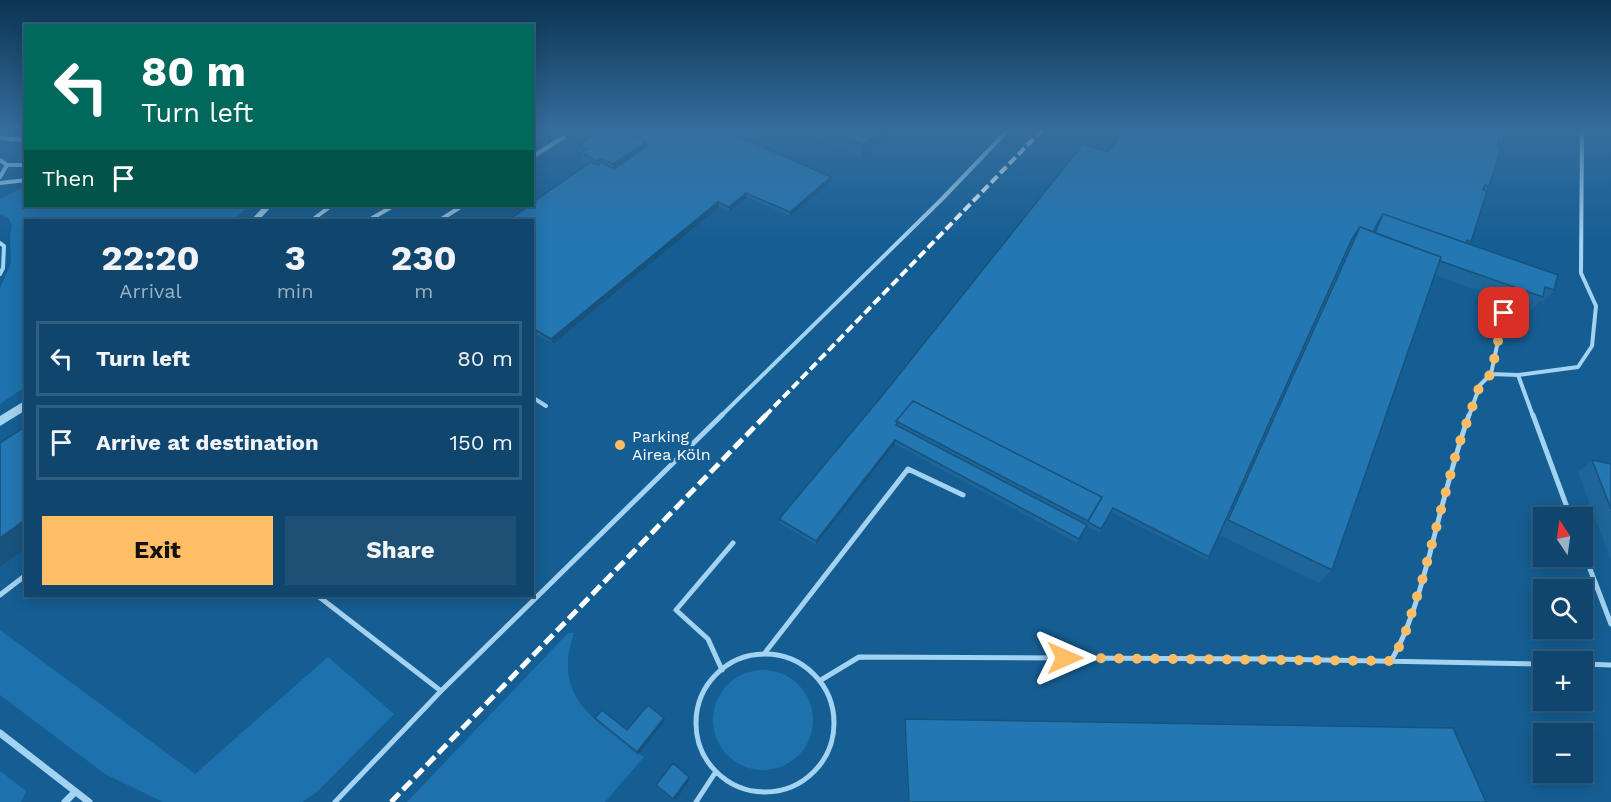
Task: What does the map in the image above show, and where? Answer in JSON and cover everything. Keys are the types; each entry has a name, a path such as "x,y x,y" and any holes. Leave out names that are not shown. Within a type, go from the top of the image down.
{"street":[{"path":"256,219 267,207"},
{"path":"0,422 24,405"},
{"path":"0,733 89,802"},
{"path":"64,802 75,792"}],"lane":[{"path":"334,802 441,692 972,166"},
{"path":"1491,374 1518,375 1578,367 1592,346 1596,306 1581,273 1582,166"},
{"path":"0,183 24,180"},
{"path":"313,219 330,207"},
{"path":"371,219 391,207"},
{"path":"442,219 460,207"},
{"path":"0,243 4,246 3,268 0,274"},
{"path":"1391,661 1403,640 1422,581 1461,440 1480,385 1491,374 1504,313"},
{"path":"1518,375 1567,507"},
{"path":"534,398 546,406"},
{"path":"764,654 908,469 963,495"},
{"path":"722,670 708,639 676,610 733,543"},
{"path":"1589,567 1611,624"},
{"path":"0,595 24,577"},
{"path":"319,597 441,692"},
{"path":"764,654 786,656 805,665 821,680 831,699 835,722 831,744 820,765 802,781 780,792 756,793 734,787 715,773 702,754 696,731 698,708 707,687 722,670 742,658 764,654"},
{"path":"821,680 859,657 1533,664"},
{"path":"1593,664 1611,665"},
{"path":"696,802 715,773"}],"shaded area":[{"path":"24,188 24,207 247,207 235,219 24,219 24,388 0,404 0,288 11,263 12,226 8,217 0,215 0,199"},
{"path":"0,630 195,774 328,657 394,714 316,793 302,802 163,802 105,774 0,695"},
{"path":"568,633 574,633 568,656 569,675 574,692 583,707 595,720 644,757 605,802 407,802"},
{"path":"763,670 782,674 798,685 809,701 813,720 809,739 798,755 782,766 763,770 744,766 728,755 717,739 713,720 717,701 728,685 744,674"},
{"path":"0,771 26,791 21,802 0,802"}],"building":[{"path":"585,166 609,166 614,169 618,166 807,166 831,177 790,212 746,193 729,207 718,202 551,339 534,329 534,219 510,219 528,207 534,207 534,202"},
{"path":"1065,166 1495,166 1489,186 1485,185 1483,190 1487,191 1471,242 1467,240 1466,243 1383,214 1373,232 1360,227 1352,239 1209,557 1113,508 1101,529 1088,522 1102,497 913,401 896,421 898,422 896,425 1087,525 1079,539 895,440 816,541 779,519 886,391"},
{"path":"1383,214 1558,275 1554,290 1545,287 1543,297 1440,261 1441,257 1375,233"},
{"path":"1360,227 1441,257 1332,570 1228,520"},
{"path":"913,401 1102,497 1088,521 896,421"},
{"path":"24,427 24,520 0,538 0,443"},
{"path":"1592,460 1611,464 1611,509"},
{"path":"648,705 664,718 637,752 595,718 602,710 627,730"},
{"path":"905,719 1453,728 1486,802 909,802"},
{"path":"673,763 689,777 673,799 656,785"}],"railway":[{"path":"765,416 1007,166"},
{"path":"391,802 766,415"}],"place":[{"name":"Parking Airea Köln","path":"620,445"}],"route":[{"path":"1065,658 1391,661 1403,640 1422,581 1457,450 1480,385 1491,374 1504,313"}]}
